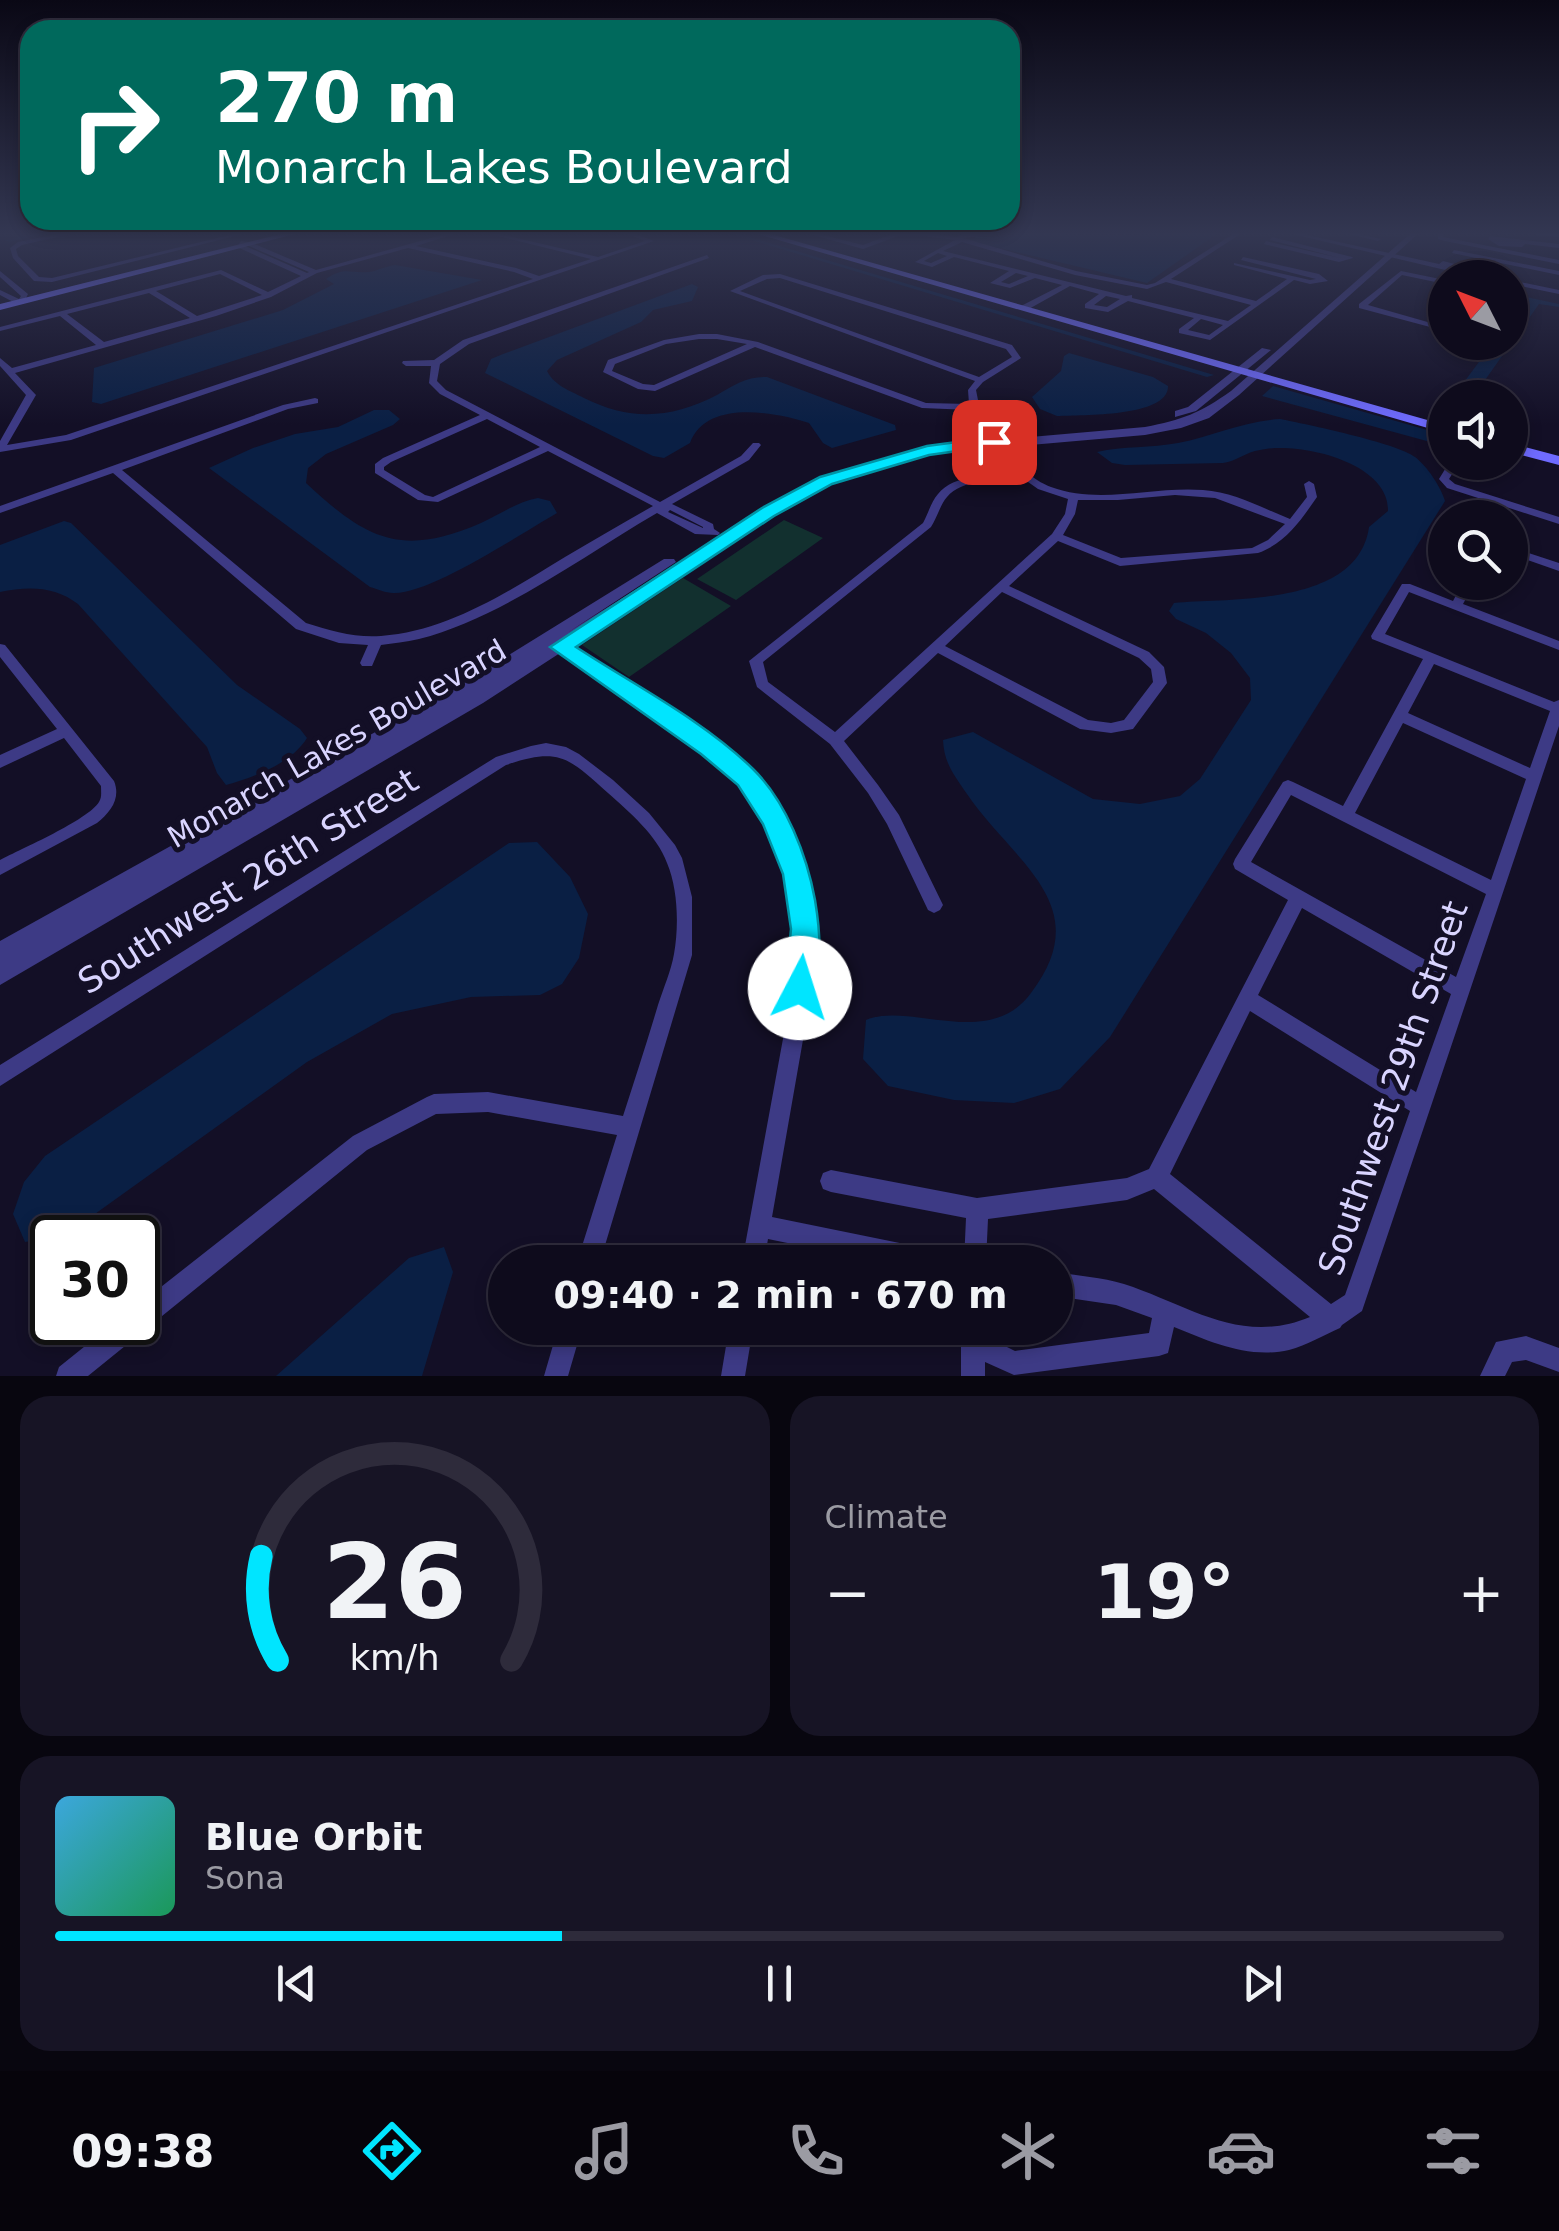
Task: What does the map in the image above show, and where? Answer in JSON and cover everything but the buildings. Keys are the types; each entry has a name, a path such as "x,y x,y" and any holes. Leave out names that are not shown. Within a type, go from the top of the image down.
{"main road":[{"path":"999,297 1032,306"},
{"path":"1001,297 1428,424"},
{"path":"1252,369 1428,414"},
{"path":"1528,441 1559,450"},
{"path":"1528,452 1559,461"}],"street":[{"path":"0,330 121,297"},
{"path":"161,297 195,318"},
{"path":"12,371 261,297"},
{"path":"0,449 68,438 486,297"},
{"path":"593,297 466,342 436,363 432,371 436,386 662,507 672,507 695,518 709,526 711,532"},
{"path":"751,297 980,380"},
{"path":"839,297 1015,352 1017,358 980,380 972,390 976,413 999,438 1011,467 1022,474 1073,499 1208,493 1292,524"},
{"path":"1032,306 1047,297"},
{"path":"1099,297 1088,306 1104,311 1128,297"},
{"path":"1129,297 1229,324"},
{"path":"1231,297 1258,304"},
{"path":"1201,316 1182,331 1210,338 1267,297"},
{"name":"Monarch Lakes Boulevard","path":"0,974 477,700 711,532 816,474 921,443 1145,430 1181,424 1214,408 1252,369 1335,297"},
{"path":"1375,297 1363,308 1428,328"},
{"path":"61,313 102,345"},
{"path":"755,344 655,388 642,387 607,372 607,366 667,338 727,337 755,344 925,406 977,407"},
{"path":"0,361 31,396 0,449"},
{"path":"406,363 436,363"},
{"path":"0,510 315,400"},
{"path":"487,416 379,466 379,471 422,498 434,500 548,448"},
{"name":"Monarch Lakes Boulevard","path":"0,952 555,642 826,481 927,450 999,438"},
{"path":"115,468 302,626 333,637 376,640 410,636 455,623 745,458 756,445"},
{"path":"934,905 893,820 836,740 762,684 756,661 927,525 938,510 940,497 953,486 1022,474"},
{"path":"1445,480 1451,486 1495,500"},
{"path":"1056,536 1120,562 1254,551 1270,546 1292,524 1312,497 1310,484"},
{"path":"836,740 1056,536 1070,514 1073,499"},
{"path":"1528,511 1559,521"},
{"path":"1528,556 1559,567"},
{"path":"938,647 1085,725 1128,725 1160,683 1157,666 1144,655 1001,587"},
{"path":"1558,707 1377,636 1406,587 1559,646"},
{"path":"1456,606 1459,600"},
{"path":"367,664 376,640"},
{"path":"555,642 710,747 746,778 774,820 796,874 806,929 798,1018 756,1245"},
{"path":"0,648 109,785 107,804 86,822 0,868"},
{"path":"1346,815 1430,658"},
{"name":"Southwest 29th Street","path":"1073,1287 1120,1294 1240,1342 1291,1340 1354,1304 1558,707"},
{"path":"1399,716 1533,776"},
{"path":"0,762 66,731"},
{"name":"Southwest 26th Street","path":"0,1076 501,762 536,750 560,750 646,815 675,859 686,905 683,955 629,1128"},
{"path":"1459,989 1241,864 1288,786 1494,890"},
{"path":"831,1182 977,1210 1127,1188 1157,1178 1298,898"},
{"path":"1249,1000 1421,1106"},
{"path":"160,1303 360,1143 434,1104 488,1102 629,1128 594,1245"},
{"path":"1157,1178 1332,1320"},
{"path":"976,1245 977,1210"},
{"path":"759,1226 809,1245"},
{"path":"988,1345 1014,1363 1160,1344 1165,1311"},
{"path":"68,1376 107,1345"},
{"path":"556,1376 565,1345"},
{"path":"732,1376 738,1345"},
{"path":"973,1345 973,1376"},
{"path":"1492,1376 1505,1351 1526,1348 1559,1360"}],"green space":[{"path":"784,520 823,538 736,600 697,579"},
{"path":"683,578 731,606 629,677 582,645"}],"water":[{"path":"308,297 429,297 101,404 92,402 94,368 283,310"},
{"path":"657,297 694,297 692,301 653,310 641,322 557,360 547,371 563,387 601,405 650,414 683,409 741,382 767,377 895,425 896,430 832,448 823,443 809,423 761,413 726,414 698,429 690,443 664,458 485,373 491,359"},
{"path":"1528,297 1559,307 1539,304 1528,320"},
{"path":"1069,353 1153,377 1168,386 1165,396 1140,409 1103,414 1057,416 1040,409 1032,397 1061,371 1064,356"},
{"path":"1480,360 1499,360 1485,380 1466,380"},
{"path":"1273,386 1428,430 1428,441 1262,396"},
{"path":"374,410 389,410 400,419 326,454 308,468 306,483 347,518 386,537 406,540 453,534 538,498 550,501 557,513 451,574 409,591 390,593 370,587 209,468 253,448 295,434 338,427"},
{"path":"1280,419 1405,452 1428,470 1428,480 1434,480 1445,500 1428,500 1428,528 1110,1037 1060,1089 1014,1103 954,1100 888,1086 863,1059 866,1020 904,1016 971,1022 993,1019 1013,1010 1031,993 1049,962 1056,934 1052,909 1041,886 958,781 943,740 973,732 1093,799 1140,804 1180,796 1200,779 1251,700 1250,678 1231,653 1206,633 1176,619 1169,611 1174,603 1259,598 1318,584 1342,572 1360,553 1369,527 1388,511 1385,494 1374,480 1358,468 1318,452 1276,448 1223,463 1125,465 1112,463 1097,452 1178,443"},
{"path":"64,521 71,523 237,685 300,729 307,738 300,747 271,768 226,785 207,747 78,604 41,589 0,592 0,545"},
{"path":"537,842 570,877 588,914 579,958 562,984 540,995 471,997 392,1014 307,1062 94,1215 30,1215 30,1241 25,1242 13,1214 24,1182 45,1156 509,843"},
{"path":"444,1247 453,1272 422,1376 276,1376 409,1258"}],"waterway":[{"path":"948,297 1210,375"}],"route":[{"path":"800,988 806,929 796,874 774,820 746,778 710,747 561,647 768,512 826,481 927,450 994,442"}]}
